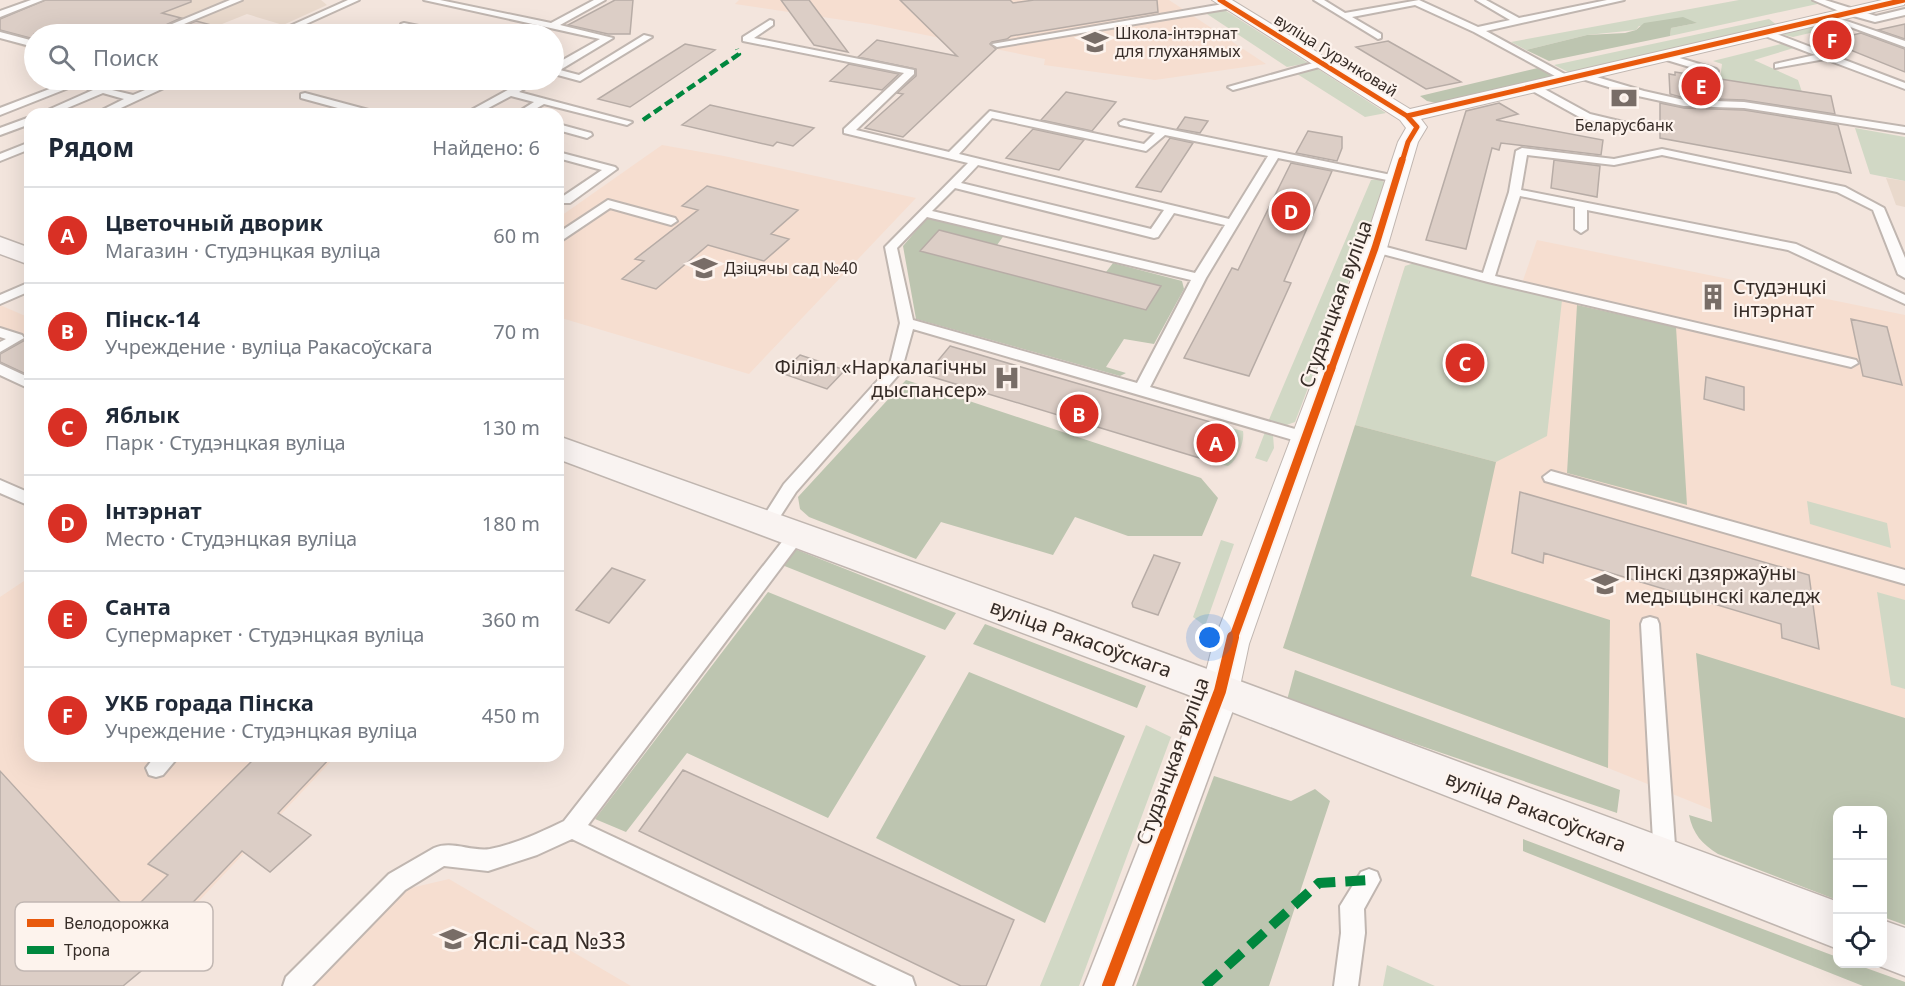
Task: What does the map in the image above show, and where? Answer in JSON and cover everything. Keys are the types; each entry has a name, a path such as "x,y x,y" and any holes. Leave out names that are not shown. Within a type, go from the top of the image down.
{"main road":[{"path":"0,245 24,255"},
{"name":"вуліца Ракасоўскага","path":"564,449 783,527 1833,924"},
{"path":"1887,945 1905,952"}],"street":[{"path":"1407,116 1904,0"},
{"name":"вуліца Гурэнковай","path":"1224,3 1407,116"},
{"name":"Студэнцкая вуліца","path":"1108,986 1220,691 1231,644 1375,248 1408,142 1417,127 1407,116"}],"lane":[{"path":"0,14 39,0"},
{"path":"178,24 238,0"},
{"path":"300,24 355,0"},
{"path":"428,0 542,24"},
{"path":"556,24 601,0"},
{"path":"1318,0 1378,36"},
{"path":"1480,0 1517,21"},
{"path":"1477,30 1620,0"},
{"path":"1817,0 1875,19 1905,12"},
{"path":"1346,15 1415,1 1575,77 1626,91 1724,107 1744,105 1905,130"},
{"path":"997,44 1224,3"},
{"path":"1829,16 1905,44"},
{"path":"770,23 746,39 911,72 848,131 952,154 1232,223"},
{"path":"564,29 608,38 564,63"},
{"path":"1763,32 1905,86"},
{"path":"0,35 24,42"},
{"path":"564,73 580,78 647,37"},
{"path":"1663,56 1713,71"},
{"path":"1778,66 1824,56"},
{"path":"1233,87 1320,64"},
{"path":"1533,87 1587,117 1631,125"},
{"path":"0,112 55,90"},
{"path":"58,108 102,90 134,99"},
{"path":"113,108 154,90"},
{"path":"480,108 512,90"},
{"path":"508,92 627,122"},
{"path":"305,96 350,108"},
{"path":"530,108 542,101"},
{"path":"952,154 990,114 1146,148 1163,131"},
{"path":"0,132 24,122"},
{"path":"1124,123 1397,179"},
{"path":"564,129 587,135"},
{"path":"0,158 24,148"},
{"path":"1488,278 1515,192 1522,151 1614,162 1662,152 1841,189 1878,208 1905,274"},
{"path":"1141,389 1198,278 1275,153"},
{"path":"564,156 611,169 566,200"},
{"path":"295,986 397,882 442,855 488,860 537,845 572,828 783,527 790,488 896,369 907,323 891,247 977,160"},
{"path":"953,184 1154,234 1171,208"},
{"path":"1515,192 1792,247 1905,300"},
{"path":"564,235 608,204 671,221"},
{"path":"1581,205 1581,229"},
{"path":"924,213 1198,278"},
{"path":"1375,248 1488,278 1851,363"},
{"path":"0,300 24,289"},
{"path":"907,323 1306,438"},
{"path":"0,332 17,338 0,348"},
{"path":"0,369 24,381"},
{"path":"1551,477 1905,577"},
{"path":"0,486 24,497"},
{"path":"1650,624 1665,859"},
{"path":"572,828 903,986"},
{"path":"1346,986 1353,933 1352,906 1369,880"}],"shaded area":[{"path":"25,0 321,0 327,5 285,24 247,14 222,24 24,24 24,47 0,40 0,9"},
{"name":"Школа-інтэрнат для глуханямых","path":"739,0 1169,0 1266,64 1155,80 1044,65 1045,59 870,24 735,4"},
{"name":"Дзіцячы сад №40","path":"662,145 724,156 916,198 749,374 564,319 564,214"},
{"path":"1886,178 1905,181 1905,207 1896,205"},
{"name":"Пінскі дзяржаўны медыцынскі каледж","path":"1537,240 1905,315 1905,877 1887,825 1887,806 1833,806 1833,811 1722,814 1608,768 1283,648 1326,520 1405,266 1520,289"},
{"path":"0,305 24,315 24,349 0,363"},
{"path":"24,581 24,762 330,762 198,902 15,902 15,971 129,971 113,986 0,986 0,597"},
{"name":"Яслі-сад №33","path":"449,879 631,986 314,986 398,891"}],"green space":[{"path":"1739,0 1813,0 1822,3 1670,36 1671,28 1697,23 1639,26 1636,30 1587,35 1526,50 1511,42"},
{"path":"1223,9 1308,63 1287,67 1204,12"},
{"path":"1683,17 1697,23 1671,28 1670,36 1549,61 1526,50 1587,35 1625,33 1636,30 1644,23"},
{"path":"1769,19 1777,25 1570,73 1554,65"},
{"path":"1830,22 1844,25 1793,37 1780,34"},
{"path":"1785,43 1797,47 1754,60 1798,80 1802,92 1720,79 1722,64 1713,61"},
{"path":"1542,67 1551,74 1551,78 1436,103 1420,96"},
{"path":"1313,68 1386,113 1365,117 1294,72"},
{"path":"1855,128 1905,137 1905,181 1870,174"},
{"path":"1378,179 1386,183 1295,422 1281,427 1268,422 1371,180"},
{"path":"933,218 1005,234 997,245 939,230 921,251 1146,310 1160,286 1106,272 1113,263 1182,281 1184,289 1154,344 1124,339 1106,367 1126,373 1120,376 916,319 903,246 926,219"},
{"path":"1417,262 1562,300 1547,436 1496,462 1355,425 1405,266"},
{"path":"1577,305 1676,327 1687,505 1567,473"},
{"path":"906,380 1201,478 1218,498 1202,536 1128,536 1075,517 1053,555 941,522 916,559 809,517 800,509 798,497"},
{"path":"1355,425 1496,462 1471,576 1610,620 1608,768 1283,648"},
{"path":"1231,428 1243,431 1243,435 1242,445 1228,466 1216,463"},
{"path":"1265,432 1273,435 1274,448 1267,462 1255,458"},
{"path":"1807,501 1887,523 1891,548 1810,524"},
{"path":"1221,540 1234,544 1205,626 1193,617"},
{"path":"795,549 956,613 945,630 782,565"},
{"path":"768,592 926,656 828,818 687,753 626,832 595,819"},
{"path":"1877,592 1905,600 1905,689 1891,685"},
{"path":"985,624 1146,686 1137,708 973,644"},
{"path":"1696,653 1905,718 1905,925 1887,918 1887,806 1833,806 1833,898 1718,854 1699,838 1689,815 1712,822"},
{"path":"1295,670 1620,790 1617,813 1287,700"},
{"path":"969,672 1125,736 1045,923 876,838"},
{"path":"1146,725 1171,737 1079,986 1040,986"},
{"path":"1214,776 1291,801 1315,789 1330,801 1269,986 1136,986"},
{"path":"1523,839 1833,955 1833,968 1866,968 1905,982 1905,986 1863,986 1523,851"},
{"path":"1387,965 1435,986 1383,986"}],"building":[{"path":"45,0 191,0 191,2 162,13 181,18 168,24 24,24 24,36 0,30 0,19"},
{"path":"615,0 633,0 630,34 608,34 568,25"},
{"path":"781,0 809,0 848,52 814,45"},
{"path":"900,0 1010,0 1013,3 1034,0 1157,0 1158,12 1011,36 992,42 990,44 996,49 903,137 865,128 903,94 897,93 916,76 916,69 858,57 877,40 957,56"},
{"path":"196,21 207,24 189,24"},
{"path":"1905,24 1905,39 1878,30"},
{"path":"1861,33 1905,49 1905,72 1828,41"},
{"path":"1388,41 1461,82 1426,89 1356,47"},
{"path":"685,44 715,50 630,107 598,99"},
{"path":"849,64 899,74 882,90 830,81"},
{"path":"1675,72 1831,96 1835,114 1744,100 1684,98 1670,94 1669,74 1675,75"},
{"path":"1066,92 1116,102 1092,131 1041,120"},
{"path":"1499,103 1518,114 1496,120 1603,140 1601,155 1501,143 1499,150 1492,148 1466,249 1426,240 1466,111"},
{"path":"1660,103 1684,108 1744,110 1838,125 1851,173 1660,138"},
{"path":"710,105 814,128 793,146 777,142 773,146 682,125"},
{"path":"1185,117 1208,121 1200,133 1177,129"},
{"path":"1033,129 1084,140 1059,170 1006,158"},
{"path":"1308,131 1342,137 1342,148 1337,161 1296,153"},
{"path":"1170,138 1193,143 1161,192 1136,187"},
{"path":"1554,160 1600,166 1597,197 1551,188"},
{"path":"1291,163 1332,171 1284,281 1291,283 1249,376 1184,358 1232,268 1238,270"},
{"path":"707,186 798,210 771,234 789,239 764,261 708,245 656,289 622,279 644,261 635,259 698,210 682,206"},
{"path":"939,230 1161,286 1146,310 920,251"},
{"path":"1851,319 1887,327 1902,385 1863,376"},
{"path":"24,341 24,373 0,362 0,354"},
{"path":"950,346 1231,428 1216,463 926,375"},
{"path":"800,355 845,370 827,389 781,373"},
{"path":"1706,377 1744,387 1744,410 1704,399"},
{"path":"1520,492 1809,575 1819,649 1782,638 1781,624 1544,553 1543,563 1512,553"},
{"path":"1154,555 1180,563 1158,615 1133,607 1132,603"},
{"path":"612,568 645,580 609,623 576,610"},
{"path":"251,762 326,762 278,813 311,835 270,872 242,851 193,902 141,902 168,875 148,864"},
{"path":"683,770 1014,920 986,986 961,986 639,831"},
{"path":"0,771 120,902 15,902 15,971 141,971 123,986 0,986"}],"marked path":[{"path":"643,120 739,54 737,49"},
{"path":"1205,986 1319,883 1369,880"}],"cycle path":[{"path":"1108,986 1220,691 1231,644 1375,248 1408,142 1417,127 1407,116 1220,0"},
{"path":"1407,116 1904,0"}],"place":[{"name":"УКБ горада Пінска","path":"1832,40"},
{"name":"Школа-інтэрнат для глуханямых","path":"1095,42"},
{"name":"Санта","path":"1701,86"},
{"name":"Беларусбанк","path":"1624,98"},
{"name":"Інтэрнат","path":"1291,211"},
{"name":"Дзіцячы сад №40","path":"704,268"},
{"name":"Студэнцкі інтэрнат","path":"1713,297"},
{"name":"Яблык","path":"1465,363"},
{"name":"Філіял «Наркалагічны дыспансер»","path":"1007,378"},
{"name":"Пінск-14","path":"1079,414"},
{"name":"Цветочный дворик","path":"1216,443"},
{"name":"Пінскі дзяржаўны медыцынскі каледж","path":"1605,584"},
{"name":"Яслі-сад №33","path":"453,939"}]}
